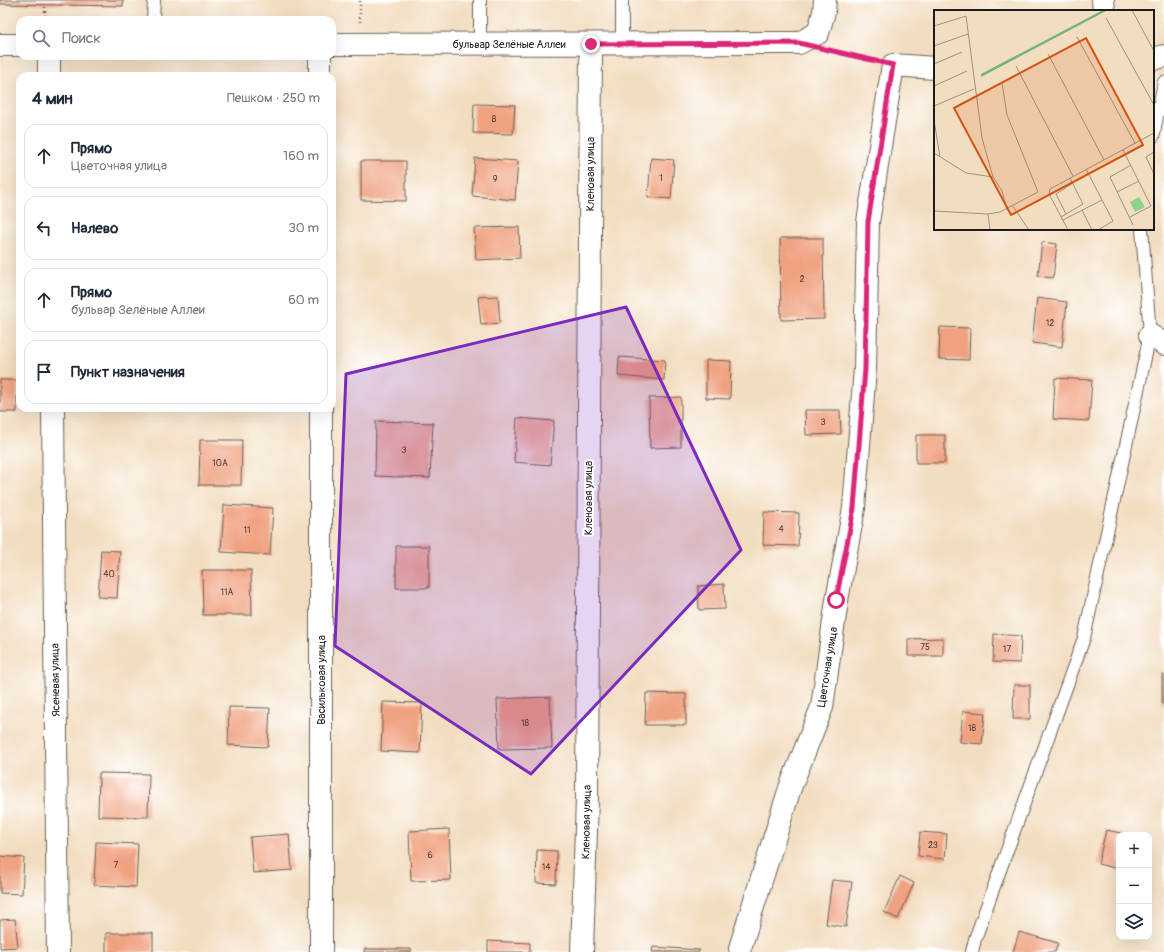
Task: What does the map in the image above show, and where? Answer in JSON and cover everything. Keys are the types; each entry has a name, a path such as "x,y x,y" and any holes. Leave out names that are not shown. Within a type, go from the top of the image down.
{"street":[{"name":"бульвар Зелёные Аллеи","path":"336,44 799,43 818,33 824,12 825,0"},
{"path":"1103,0 1104,10"},
{"name":"Кленовая улица","path":"582,952 587,790 591,44"},
{"path":"0,45 16,45"},
{"path":"1154,59 1164,56"},
{"path":"49,60 49,72"},
{"path":"320,60 320,72"},
{"path":"893,65 934,68"},
{"name":"Цветочная улица","path":"740,948 790,788 822,707 836,600 854,508 865,369 868,222 893,65"},
{"name":"Ясеневая улица","path":"53,412 58,952"},
{"name":"Васильковая улица","path":"321,412 321,952"}],"lane":[{"path":"154,0 154,16"},
{"path":"480,0 480,44"},
{"path":"622,0 622,44"},
{"path":"1154,132 1164,82"},
{"path":"972,952 975,939 1084,638 1157,340 1142,230"}],"path":[{"path":"360,0 360,23"},
{"path":"45,4 45,16"},
{"path":"799,43 893,65"}],"highlighted area":[{"path":"626,307 741,550 531,774 335,646 346,374"}],"building":[{"path":"0,0 123,0 123,6 0,4"},
{"path":"474,104 515,105 513,134 473,133"},
{"path":"475,158 518,161 515,200 472,196"},
{"path":"651,158 674,160 671,199 648,197"},
{"path":"361,161 406,161 406,201 361,200"},
{"path":"519,227 520,258 476,260 474,228"},
{"path":"780,238 823,238 824,319 781,320"},
{"path":"1042,242 1057,244 1053,278 1038,276"},
{"path":"498,296 500,323 481,325 478,297"},
{"path":"1037,298 1067,302 1062,347 1032,343"},
{"path":"940,327 970,328 969,360 939,359"},
{"path":"619,357 665,360 664,380 618,376"},
{"path":"706,360 731,361 730,399 706,398"},
{"path":"1055,378 1092,380 1089,421 1053,419"},
{"path":"0,380 16,380 16,412 0,412"},
{"path":"681,397 681,447 650,448 649,398"},
{"path":"805,410 840,410 841,434 806,435"},
{"path":"517,418 554,421 550,465 514,462"},
{"path":"376,421 433,423 430,478 375,476"},
{"path":"916,435 945,435 945,463 916,463"},
{"path":"200,440 242,440 241,485 199,485"},
{"path":"224,505 273,508 270,555 221,552"},
{"path":"764,512 799,513 798,546 763,545"},
{"path":"396,546 429,546 429,588 396,588"},
{"path":"101,550 120,551 117,598 98,597"},
{"path":"202,570 251,570 252,615 203,615"},
{"path":"724,584 725,609 699,610 698,586"},
{"path":"994,634 1021,636 1020,663 993,662"},
{"path":"943,638 943,656 908,656 908,639"},
{"path":"1162,675 1164,675 1164,704 1162,704"},
{"path":"1014,685 1030,685 1030,719 1013,719"},
{"path":"646,693 686,694 686,725 645,725"},
{"path":"550,697 552,748 499,749 497,699"},
{"path":"383,702 422,703 420,753 381,751"},
{"path":"229,707 270,708 268,747 228,745"},
{"path":"963,711 985,713 982,744 960,742"},
{"path":"99,773 149,774 148,817 98,816"},
{"path":"449,829 451,880 411,881 409,831"},
{"path":"1106,830 1116,832 1116,868 1098,864"},
{"path":"920,832 947,834 945,859 918,856"},
{"path":"289,834 292,870 253,873 250,837"},
{"path":"96,842 138,844 136,887 94,885"},
{"path":"537,850 557,851 556,884 536,883"},
{"path":"0,856 24,858 22,894 0,893"},
{"path":"900,876 914,883 898,919 884,912"},
{"path":"832,880 852,882 846,927 826,924"},
{"path":"15,919 18,947 0,948 0,920"},
{"path":"1019,932 1058,943 1055,952 1013,952"},
{"path":"106,933 153,933 153,952 106,952"},
{"path":"488,941 530,943 530,952 488,952"},
{"path":"653,947 700,950 699,952 652,952"},
{"path":"364,949 411,949 411,952 364,952"}],"route":[{"path":"591,44 799,43 893,65 868,222 865,369 854,508 836,600"}]}
